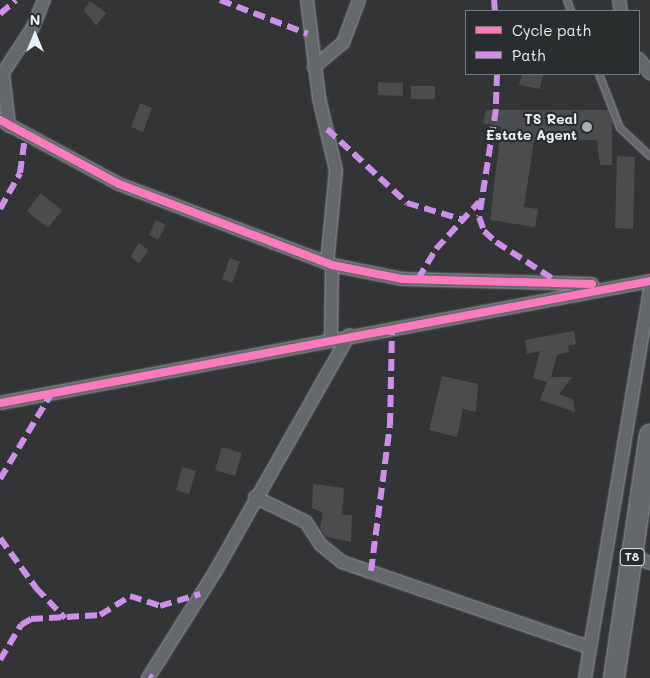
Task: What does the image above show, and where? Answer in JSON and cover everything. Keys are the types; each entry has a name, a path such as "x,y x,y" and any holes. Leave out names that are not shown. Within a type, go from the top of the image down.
{"main road":[{"name":"T8","path":"614,678 641,560 650,435"}],"street":[{"path":"44,0 33,28 3,72 4,123 119,184 329,264 402,280 554,280 605,286"},
{"path":"307,0 314,67 336,170 329,264 331,338"},
{"path":"314,67 343,43 359,0"},
{"path":"640,61 650,73"},
{"path":"0,403 219,365 331,338 605,286 650,280"},
{"path":"585,678 650,288"},
{"path":"148,678 215,572 255,497 349,335"},
{"path":"255,497 306,522 321,545 342,562 589,647"}],"lane":[{"path":"599,75 624,134 650,156"}],"building":[{"path":"90,1 106,13 96,26 84,10"},
{"path":"522,75 543,75 540,89 519,85"},
{"path":"378,82 403,83 403,96 378,95"},
{"path":"411,86 435,86 435,99 411,99"},
{"path":"140,103 152,108 143,132 131,127"},
{"path":"486,110 608,110 612,122 612,165 600,165 597,140 534,141 524,207 538,209 535,227 490,220 501,127 483,123"},
{"path":"617,156 635,157 633,229 615,228"},
{"path":"41,193 62,210 48,228 27,211"},
{"path":"156,220 166,225 158,240 149,235"},
{"path":"139,243 148,250 139,264 131,256"},
{"path":"230,258 240,262 232,283 222,279"},
{"path":"574,331 576,344 568,346 569,352 557,355 551,377 572,377 559,394 573,399 575,412 540,400 547,382 533,378 540,351 527,354 525,340"},
{"path":"442,376 478,384 476,412 463,409 457,437 429,430"},
{"path":"222,447 242,453 235,476 215,470"},
{"path":"182,467 196,471 189,494 176,490"},
{"path":"313,484 344,488 342,515 352,515 351,542 326,537 320,528 323,513 312,508"}],"marked path":[{"path":"0,14 16,0"},
{"path":"220,0 308,34"},
{"path":"494,0 495,10"},
{"path":"497,75 496,109 479,217 484,231 496,242 555,280"},
{"path":"327,129 407,203 464,220"},
{"path":"0,209 20,173 25,136"},
{"path":"418,279 436,249 479,202"},
{"path":"371,571 390,425 392,327"},
{"path":"0,479 51,394"},
{"path":"0,538 36,588 65,618"},
{"path":"0,660 21,625 31,619 100,615 130,596 160,606 200,594"},
{"path":"149,676 153,678"}],"cycle path":[{"path":"0,120 119,184 332,265 402,279 592,284"},
{"path":"0,403 650,281"}],"place":[{"name":"TS Real Estate Agent","path":"587,127"}]}
